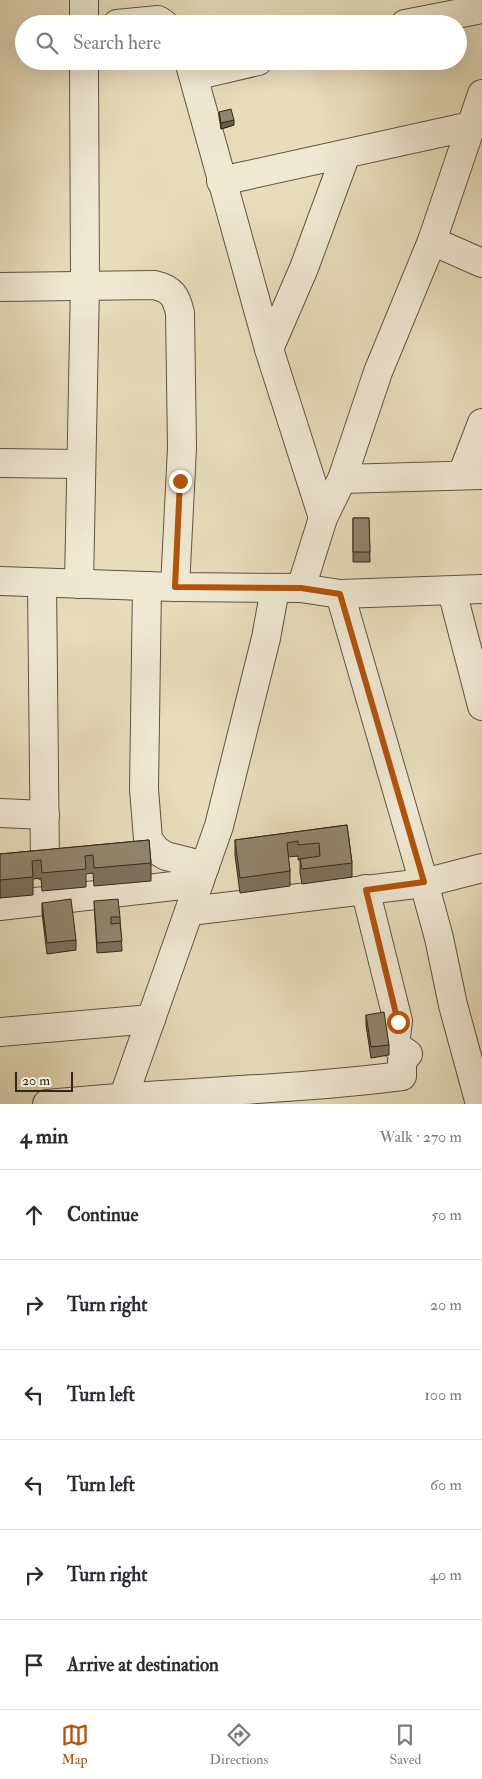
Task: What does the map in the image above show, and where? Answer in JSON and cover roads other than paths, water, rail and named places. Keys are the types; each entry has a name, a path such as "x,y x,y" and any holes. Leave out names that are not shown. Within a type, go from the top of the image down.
{"street":[{"path":"84,0 84,15"},
{"path":"449,15 482,8"},
{"path":"79,584 85,285 84,70"},
{"path":"191,70 269,349 323,518"},
{"path":"221,181 346,154 479,106"},
{"path":"122,1100 219,826 266,638 342,479 378,372 432,240 479,106"},
{"path":"269,349 304,268 346,154"},
{"path":"432,240 482,263"},
{"path":"0,287 154,285 168,288 176,298 180,313 182,448 175,587"},
{"path":"342,479 472,475 482,423"},
{"path":"0,463 82,464"},
{"path":"0,581 288,589 340,594 482,589"},
{"path":"42,582 46,815 45,866"},
{"path":"147,586 144,789 148,839 156,850 202,875"},
{"path":"452,591 482,706"},
{"path":"340,594 424,882 439,938 452,1005 480,1104"},
{"path":"0,814 46,815"},
{"path":"190,911 424,882 482,868"},
{"path":"0,906 202,875"},
{"path":"47,1104 342,1084 402,1076 402,1061 408,1054 395,1046 398,1022 366,890"},
{"path":"0,1032 151,1019"}]}
